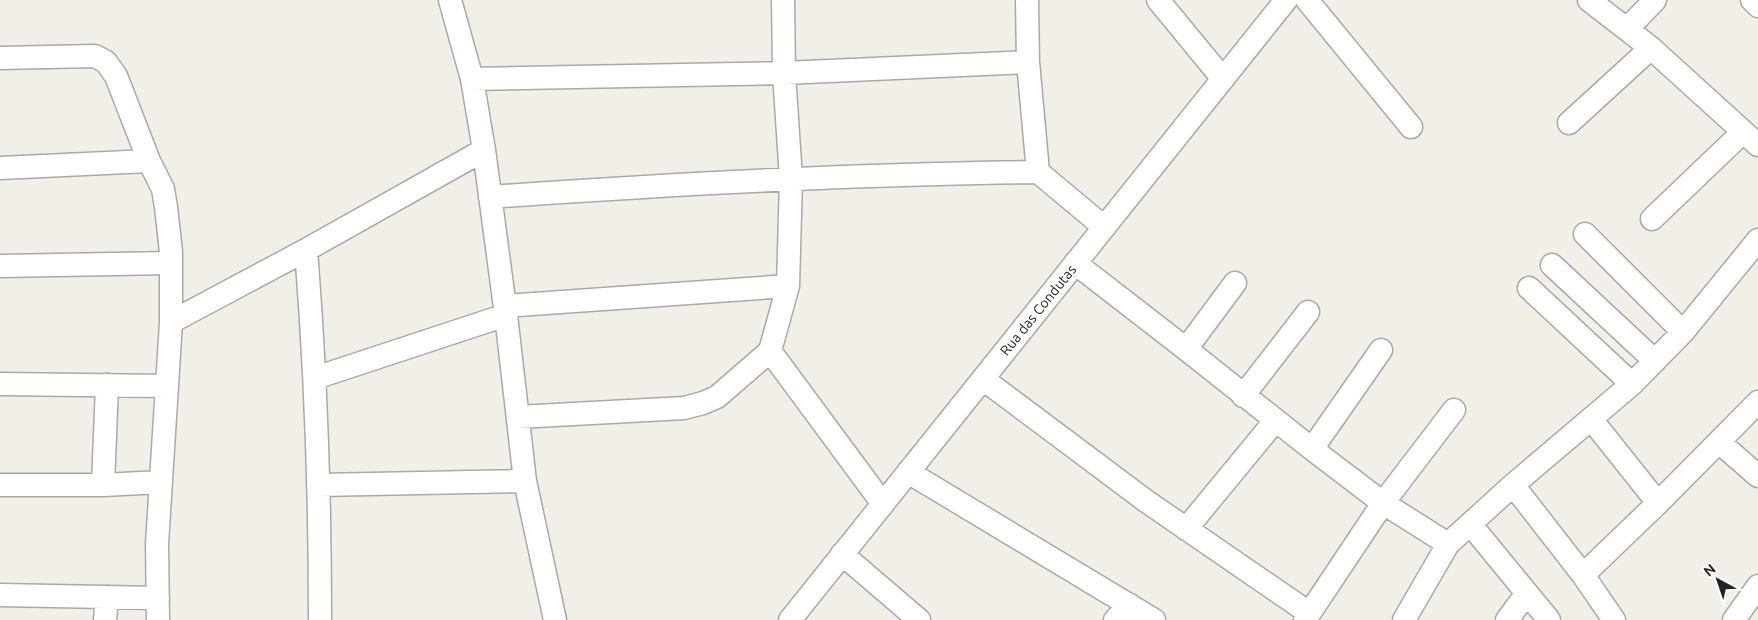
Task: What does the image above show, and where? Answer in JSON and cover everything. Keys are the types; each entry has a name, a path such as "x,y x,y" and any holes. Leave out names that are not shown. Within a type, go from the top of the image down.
{"street":[{"path":"450,0 472,79 484,150 525,481 555,620"},
{"path":"518,417 684,408 717,397 770,352 788,286 791,179 784,73 784,0"},
{"path":"1027,0 1028,62 1038,172"},
{"path":"1158,0 1223,79"},
{"name":"Rua das Condutas","path":"790,620 1286,0"},
{"path":"1307,0 1411,127"},
{"path":"1588,0 1651,48 1751,139 1652,219"},
{"path":"1627,29 1655,0"},
{"path":"1752,0 1758,6"},
{"path":"1569,124 1651,48"},
{"path":"0,58 95,56 106,62 116,76 149,161 163,189 171,263 167,386 157,544 158,620"},
{"path":"472,79 784,73 1028,62"},
{"path":"170,322 306,250 484,150"},
{"path":"0,168 149,161"},
{"path":"490,197 622,187 791,179 945,173 1038,172 1104,227"},
{"path":"1585,234 1683,332"},
{"path":"1404,620 1448,544 1513,485 1632,384 1683,332 1758,240"},
{"path":"306,250 315,378 319,485 320,620"},
{"path":"0,266 171,263"},
{"path":"1075,264 1186,349 1275,422 1383,503 1448,544"},
{"path":"1552,265 1655,361"},
{"path":"1186,349 1235,283"},
{"path":"315,378 505,311 788,286"},
{"path":"1528,288 1632,384"},
{"path":"1244,396 1308,312"},
{"path":"1312,449 1381,350"},
{"path":"770,352 883,504"},
{"path":"983,379 1146,501 1307,616 1383,503 1454,410"},
{"path":"0,384 167,386"},
{"path":"103,485 107,384"},
{"path":"1583,575 1658,503 1758,402"},
{"path":"1591,419 1658,503"},
{"path":"1186,529 1275,422"},
{"path":"1719,442 1758,476"},
{"path":"908,472 1122,612 1154,620"},
{"path":"319,485 525,481"},
{"path":"0,485 103,485 161,482"},
{"path":"1513,485 1583,575 1614,620"},
{"path":"1470,525 1549,620"},
{"path":"842,554 919,620"},
{"path":"1740,617 1758,586"},
{"path":"1507,620 1527,593"},
{"path":"0,595 158,598"},
{"path":"105,620 107,597"}]}
